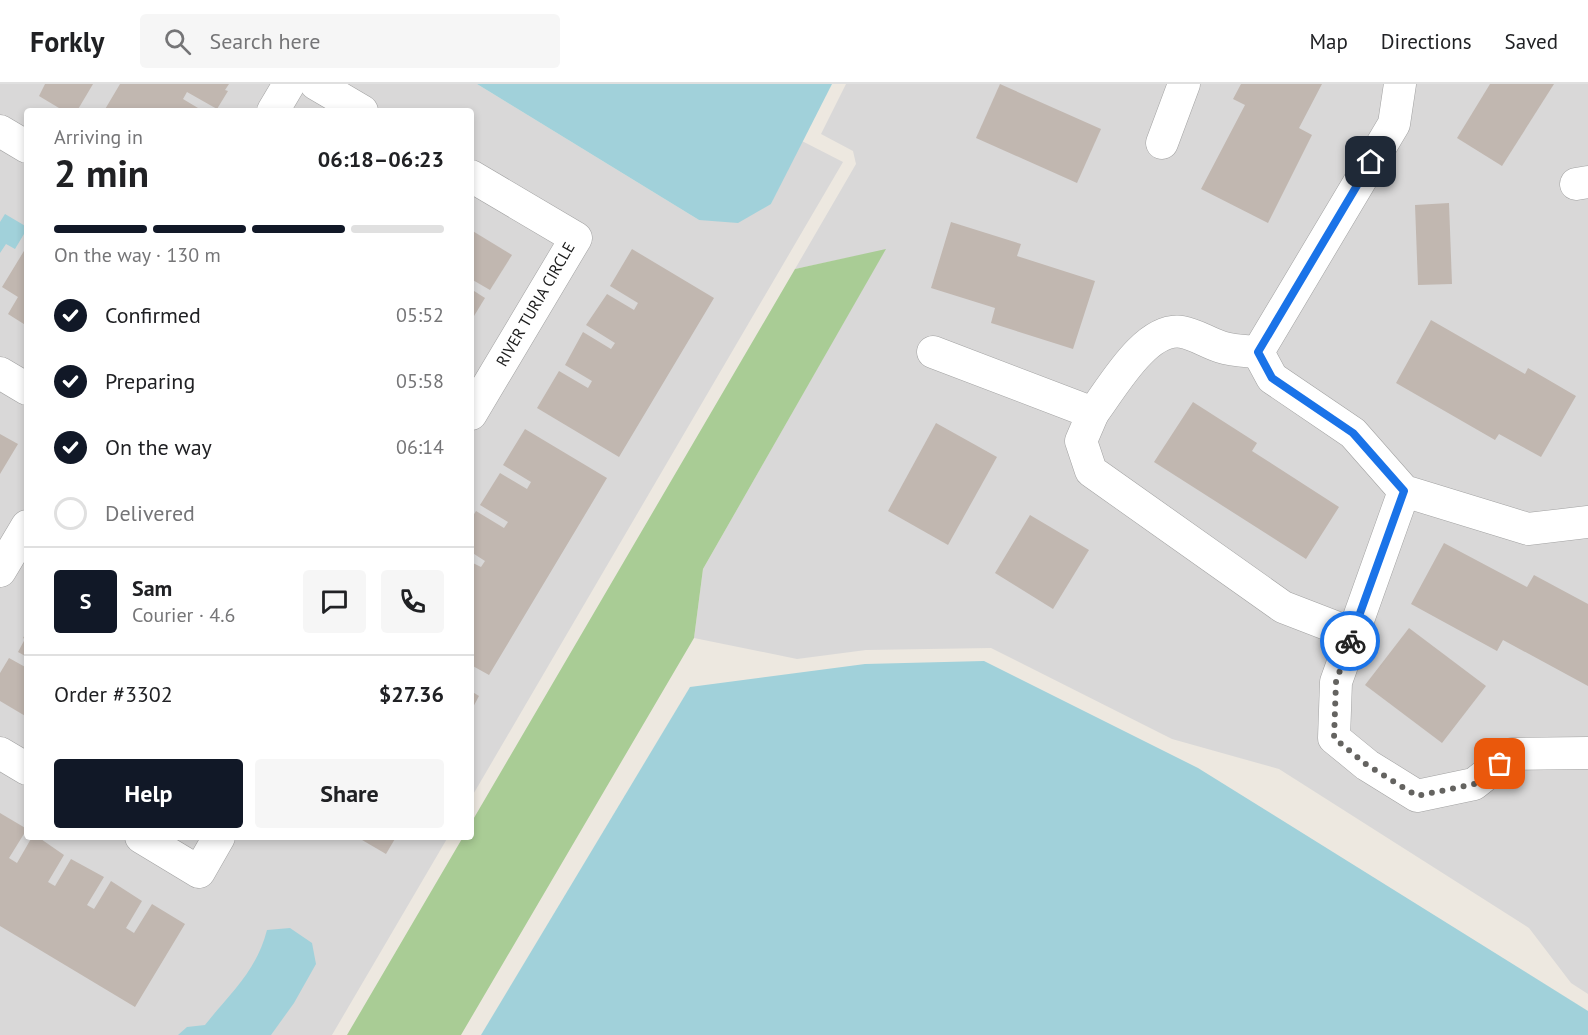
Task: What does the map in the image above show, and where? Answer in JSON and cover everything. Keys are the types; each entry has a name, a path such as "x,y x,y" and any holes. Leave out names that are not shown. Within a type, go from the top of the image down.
{"street":[{"path":"275,108 289,84"},
{"path":"316,84 357,108"},
{"path":"1162,143 1184,84"},
{"path":"1258,352 1394,124 1400,84"},
{"path":"0,131 24,145"},
{"name":"RIVER TURIA CIRCLE","path":"474,178 576,237 474,409"},
{"path":"1258,352 1223,348 1182,332 1168,332 1157,336 1140,351 1093,413 1081,441 1091,471 1283,607 1353,634"},
{"path":"933,352 1093,413"},
{"path":"1258,352 1272,378 1353,433 1404,491 1528,529 1588,522"},
{"path":"0,373 24,387"},
{"path":"1404,491 1336,682 1334,738 1367,765 1417,796 1474,784 1512,754 1588,753"},
{"path":"0,571 24,531"},
{"path":"0,753 24,767"},
{"path":"146,840 199,872 217,840"}],"shaded area":[{"path":"0,84 477,84 699,220 771,204 802,141 843,162 474,793 474,108 24,108 24,840 446,840 332,1035 0,1035"},
{"path":"846,84 1588,84 1588,994 1571,983 1529,928 1279,769 1172,739 991,648 866,650 797,659 694,638 703,569 885,250 795,269 856,164 853,151 821,134"}],"green space":[{"path":"886,249 703,569 694,638 461,1035 347,1035 461,840 474,840 474,818 795,269"}],"water":[{"path":"477,84 832,84 771,204 738,223 699,220"},
{"path":"5,214 24,225 24,234 15,249 6,244 0,253 0,222"},
{"path":"984,661 1198,768 1588,1011 1588,1035 481,1035 690,687 865,664"},
{"path":"290,928 312,943 316,964 294,1003 271,1035 178,1035 187,1027 205,1025 233,992 256,958 267,930"}],"building":[{"path":"45,84 93,84 79,108 59,108 39,96"},
{"path":"120,84 229,84 225,90 228,91 218,108 187,92 183,99 198,108 106,108"},
{"path":"1000,84 1101,129 1077,183 976,138"},
{"path":"1241,84 1322,84 1299,128 1312,135 1268,223 1201,189 1245,105 1233,99"},
{"path":"1490,84 1554,84 1502,166 1457,138"},
{"path":"1449,203 1452,284 1418,285 1415,205"},
{"path":"951,222 1021,244 1017,256 1095,281 1073,349 991,323 995,308 931,288"},
{"path":"474,232 512,255 490,290 474,281"},
{"path":"632,249 714,298 619,457 537,408 559,371 588,388 592,381 565,365 583,332 611,349 615,343 586,325 607,294 634,310 638,303 610,286"},
{"path":"24,251 24,324 8,314 18,297 2,287"},
{"path":"474,291 485,298 474,316"},
{"path":"1431,320 1525,374 1528,368 1576,396 1541,457 1499,434 1495,440 1396,383"},
{"path":"1193,402 1257,443 1252,451 1339,507 1306,559 1154,462"},
{"path":"936,423 997,457 948,545 888,511"},
{"path":"525,429 607,478 489,675 474,667 474,564 481,567 485,561 474,554 474,514 476,511 504,528 508,522 480,505 500,473 527,489 531,482 503,465"},
{"path":"0,434 18,444 0,474"},
{"path":"1030,515 1089,550 1053,609 995,573"},
{"path":"1444,543 1527,587 1534,575 1588,604 1588,686 1503,640 1497,651 1411,604"},
{"path":"1409,628 1486,686 1442,743 1365,685"},
{"path":"24,641 24,655 18,652"},
{"path":"9,658 24,666 24,715 0,701 0,673"},
{"path":"474,693 479,696 474,705"},
{"path":"0,813 24,827 24,834 9,858 17,863 30,840 42,840 64,855 48,882 55,886 71,859 104,877 87,905 94,909 111,881 142,901 126,928 134,933 152,904 185,924 135,1007 0,926"},
{"path":"362,840 394,840 386,854"}],"way so far":[{"path":"1350,641 1336,682 1334,738 1367,765 1417,796 1474,784 1500,764"}],"route":[{"path":"1350,641 1404,491 1353,433 1272,378 1258,352 1371,162"}]}
